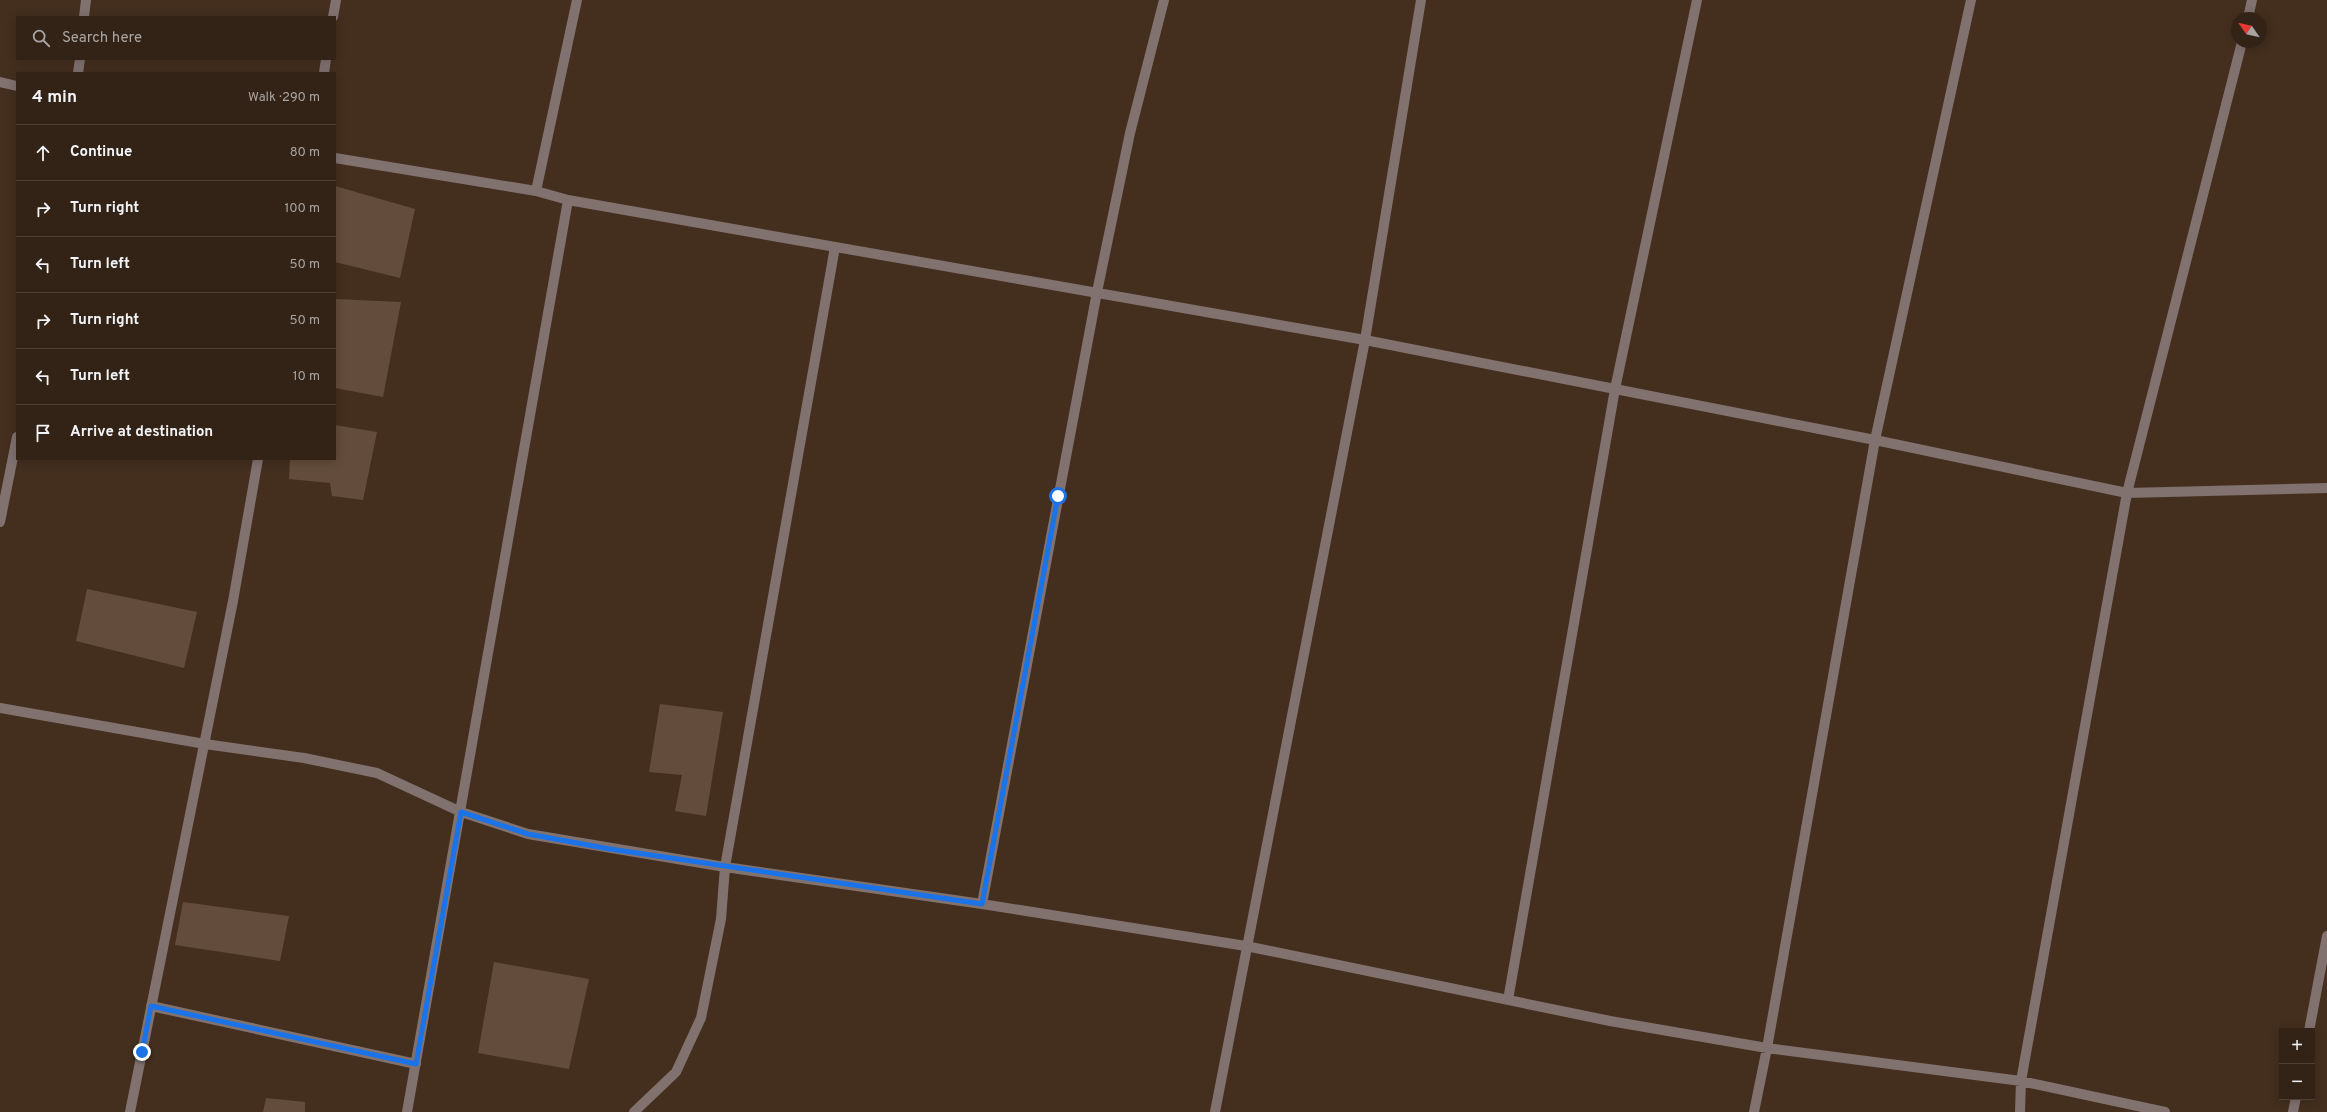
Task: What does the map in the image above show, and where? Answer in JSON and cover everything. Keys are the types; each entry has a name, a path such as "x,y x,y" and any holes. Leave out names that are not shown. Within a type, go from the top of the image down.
{"street":[{"path":"84,16 86,0"},
{"path":"333,16 336,0"},
{"path":"536,191 577,0"},
{"path":"982,904 1097,292 1130,134 1164,0"},
{"path":"1214,1112 1365,340 1421,0"},
{"path":"1508,1000 1615,389 1698,0"},
{"path":"1754,1112 1767,1048 1875,440 1971,0"},
{"path":"2249,12 2252,0"},
{"path":"2020,1112 2021,1081 2127,493 2240,48"},
{"path":"78,72 80,60"},
{"path":"324,72 326,60"},
{"path":"0,82 16,86"},
{"path":"336,158 536,191 568,200 1365,340 1875,440 2127,493 2327,488"},
{"path":"407,1112 568,200"},
{"path":"634,1112 676,1072 701,1018 721,919 725,867 835,247"},
{"path":"0,522 16,443"},
{"path":"130,1112 205,744 233,601 258,460"},
{"path":"0,708 205,744 304,758 377,773 461,812 528,834 725,867 982,904 1246,946 1610,1021 1767,1048 2021,1081 2165,1112"},
{"path":"2310,1028 2327,936"},
{"path":"151,1006 416,1064"},
{"path":"2293,1112 2295,1100"}],"building":[{"path":"336,186 415,209 400,278 336,262"},
{"path":"336,299 401,302 383,397 336,388"},
{"path":"336,425 377,432 363,500 332,496 330,483 289,479 290,460 336,460"},
{"path":"87,589 197,612 184,668 76,641"},
{"path":"660,704 723,712 706,816 675,811 682,775 649,772"},
{"path":"183,902 289,916 280,961 175,945"},
{"path":"494,962 589,979 569,1069 478,1053"},
{"path":"266,1098 305,1102 305,1112 263,1112"}],"route":[{"path":"142,1052 151,1006 416,1064 461,812 528,834 610,849 982,904 1058,496"}]}
